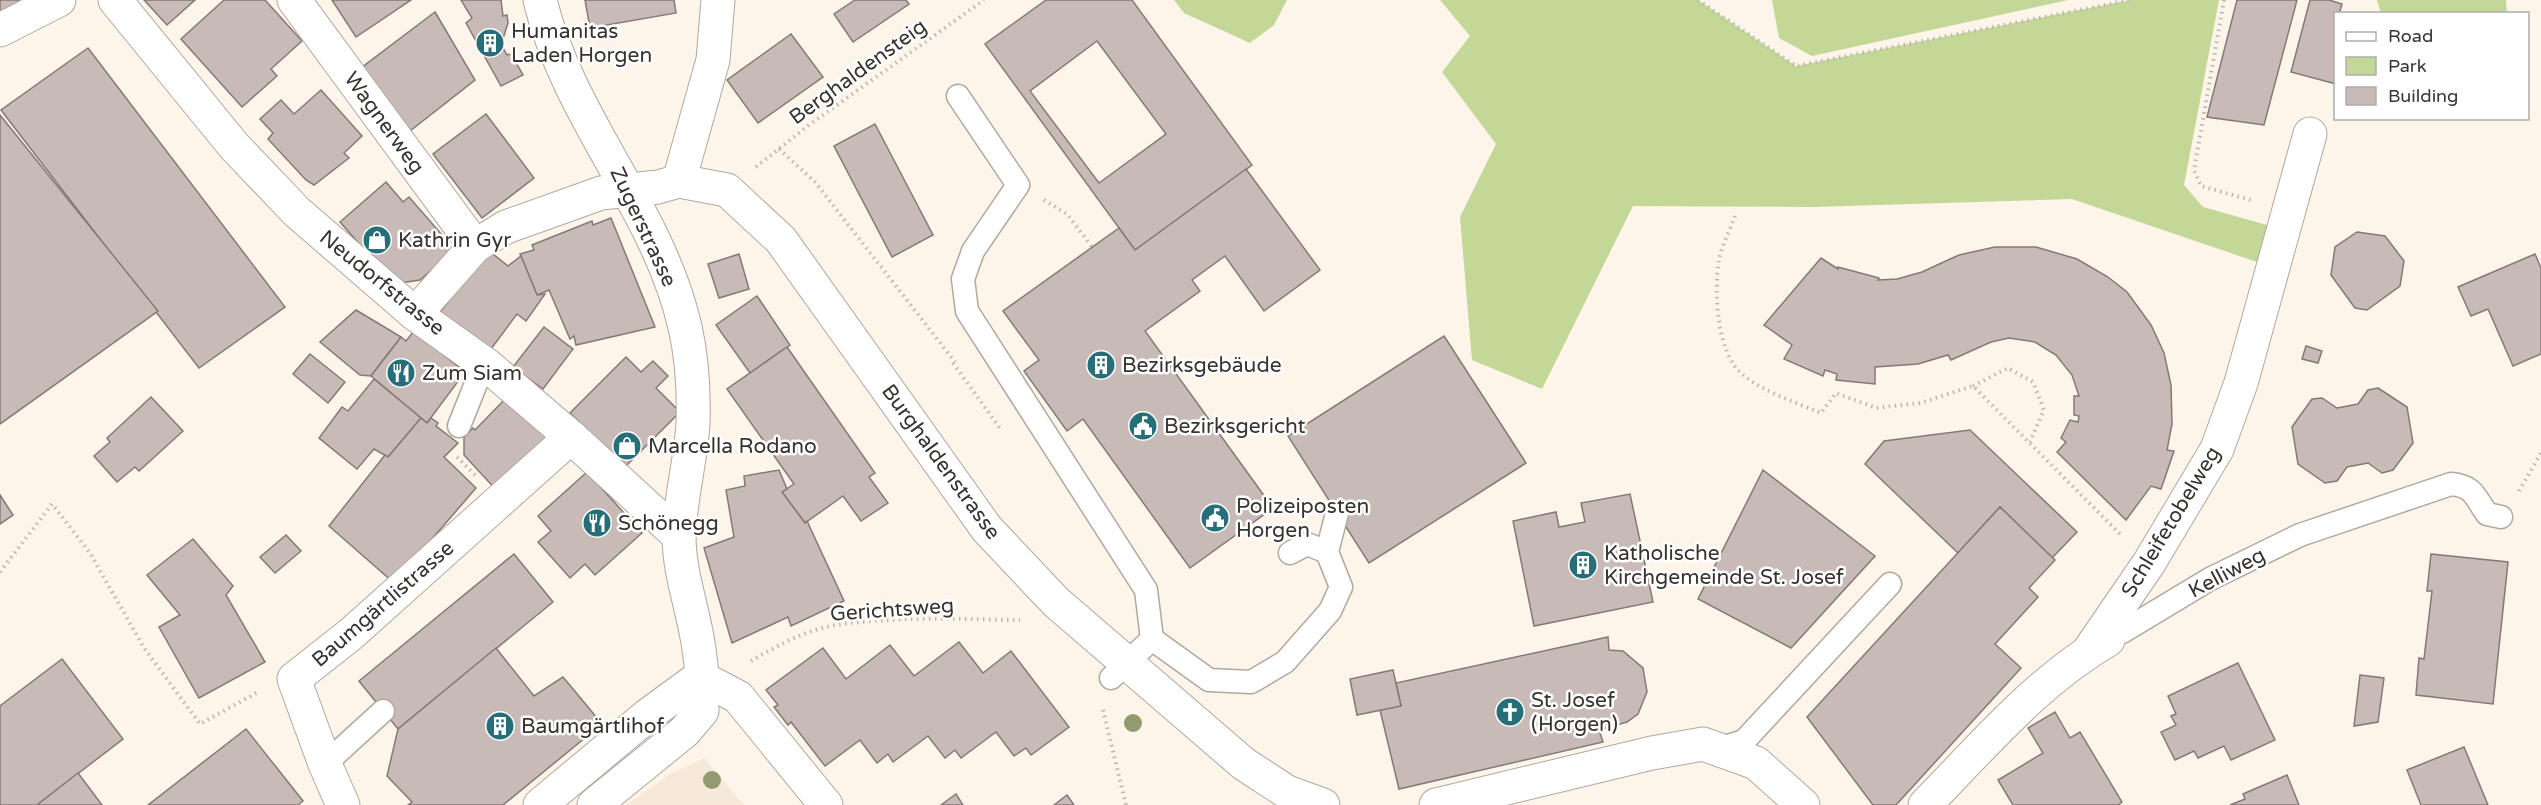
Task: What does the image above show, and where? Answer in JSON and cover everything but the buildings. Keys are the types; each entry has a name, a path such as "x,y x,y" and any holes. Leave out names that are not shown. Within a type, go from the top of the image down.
{"street":[{"path":"0,30 59,0"},
{"name":"Neudorfstrasse","path":"115,0 191,97 297,212 415,314 488,366 571,436 679,536"},
{"name":"Wagnerweg","path":"294,0 475,246"},
{"name":"Zugerstrasse","path":"540,0 576,100 628,189 666,267 685,327 688,347 693,422 679,536 684,583 701,659 702,711 695,721 594,805"},
{"path":"680,181 713,60 718,0"},
{"name":"Schleifetobelweg","path":"2088,652 2149,563 2217,450 2241,383 2310,134"},
{"name":"Burghaldenstrasse","path":"415,314 475,246 506,226 601,193 658,187 680,181 727,190 781,240 987,529 1120,669 1244,764 1287,792 1323,805"},
{"name":"Baumgärtlistrasse","path":"344,805 325,764 294,679 360,626 571,436"},
{"name":"Kelliweg","path":"1925,805 2035,693 2088,652 2122,632"},
{"path":"540,805 648,715 700,678 738,697 826,805"},
{"path":"1436,805 1652,753 1703,744 1756,763 1803,805"}],"lane":[{"path":"958,96 1018,185 973,251 963,279 967,311 1146,590 1152,639 1209,680 1251,682 1285,662 1330,611 1341,587 1327,552 1337,513"},
{"path":"459,426 477,381 488,366"},
{"name":"Kelliweg","path":"2122,632 2210,579 2300,535 2451,484 2464,485 2471,489 2487,514 2501,517"},
{"path":"1290,553 1307,544 1327,552"},
{"path":"1719,749 1744,741 1759,727 1890,584"},
{"path":"1120,669 1152,639"},
{"path":"325,764 383,711"}],"path":[{"name":"Berghaldensteig","path":"953,363 815,182 779,148 984,0"},
{"path":"1698,0 1796,66 2130,0"},
{"path":"2224,0 2194,170 2201,186 2289,212"},
{"path":"1018,185 1067,214 1092,247"},
{"path":"1735,216 1719,258 1716,300 1728,358 1742,375 1784,398 1821,412 1836,393 1876,408 1920,403 1973,386 2008,368 2033,382 2044,410 2030,442"},
{"path":"988,347 953,363 1008,439"},
{"path":"1973,386 2149,563"},
{"path":"459,426 458,458 501,501"},
{"path":"2501,517 2511,506 2541,453"},
{"path":"0,573 52,504 90,553 144,648 200,724 278,682 294,679"},
{"name":"Gerichtsweg","path":"750,662 786,641 834,625 887,621 1026,620"},
{"path":"1120,669 1099,693 1126,805"}],"shaded area":[{"path":"704,758 744,805 626,805 672,773"}],"green space":[{"path":"1174,0 1287,0 1274,25 1250,43 1184,13"},
{"path":"1440,0 1698,0 1796,66 2130,0 2219,0 2184,185 2203,207 2274,227 2263,264 2072,199 1812,207 1633,206 1542,389 1472,360 1460,217 1496,144 1442,72 1470,36"},
{"path":"1772,0 2068,0 1812,56 1779,38"},
{"path":"2377,0 2506,0 2507,12 2381,12"}],"place":[{"name":"Humanitas Laden Horgen","path":"490,43"},
{"name":"Kathrin Gyr","path":"377,240"},
{"name":"Bezirksgebäude","path":"1101,365"},
{"name":"Zum Siam","path":"401,373"},
{"name":"Bezirksgericht","path":"1143,426"},
{"name":"Marcella Rodano","path":"627,446"},
{"name":"Polizeiposten Horgen","path":"1215,518"},
{"name":"Schönegg","path":"597,523"},
{"name":"Katholische Kirchgemeinde St. Josef","path":"1583,565"},
{"name":"St. Josef (Horgen)","path":"1510,712"},
{"name":"Baumgärtlihof","path":"500,726"}]}
